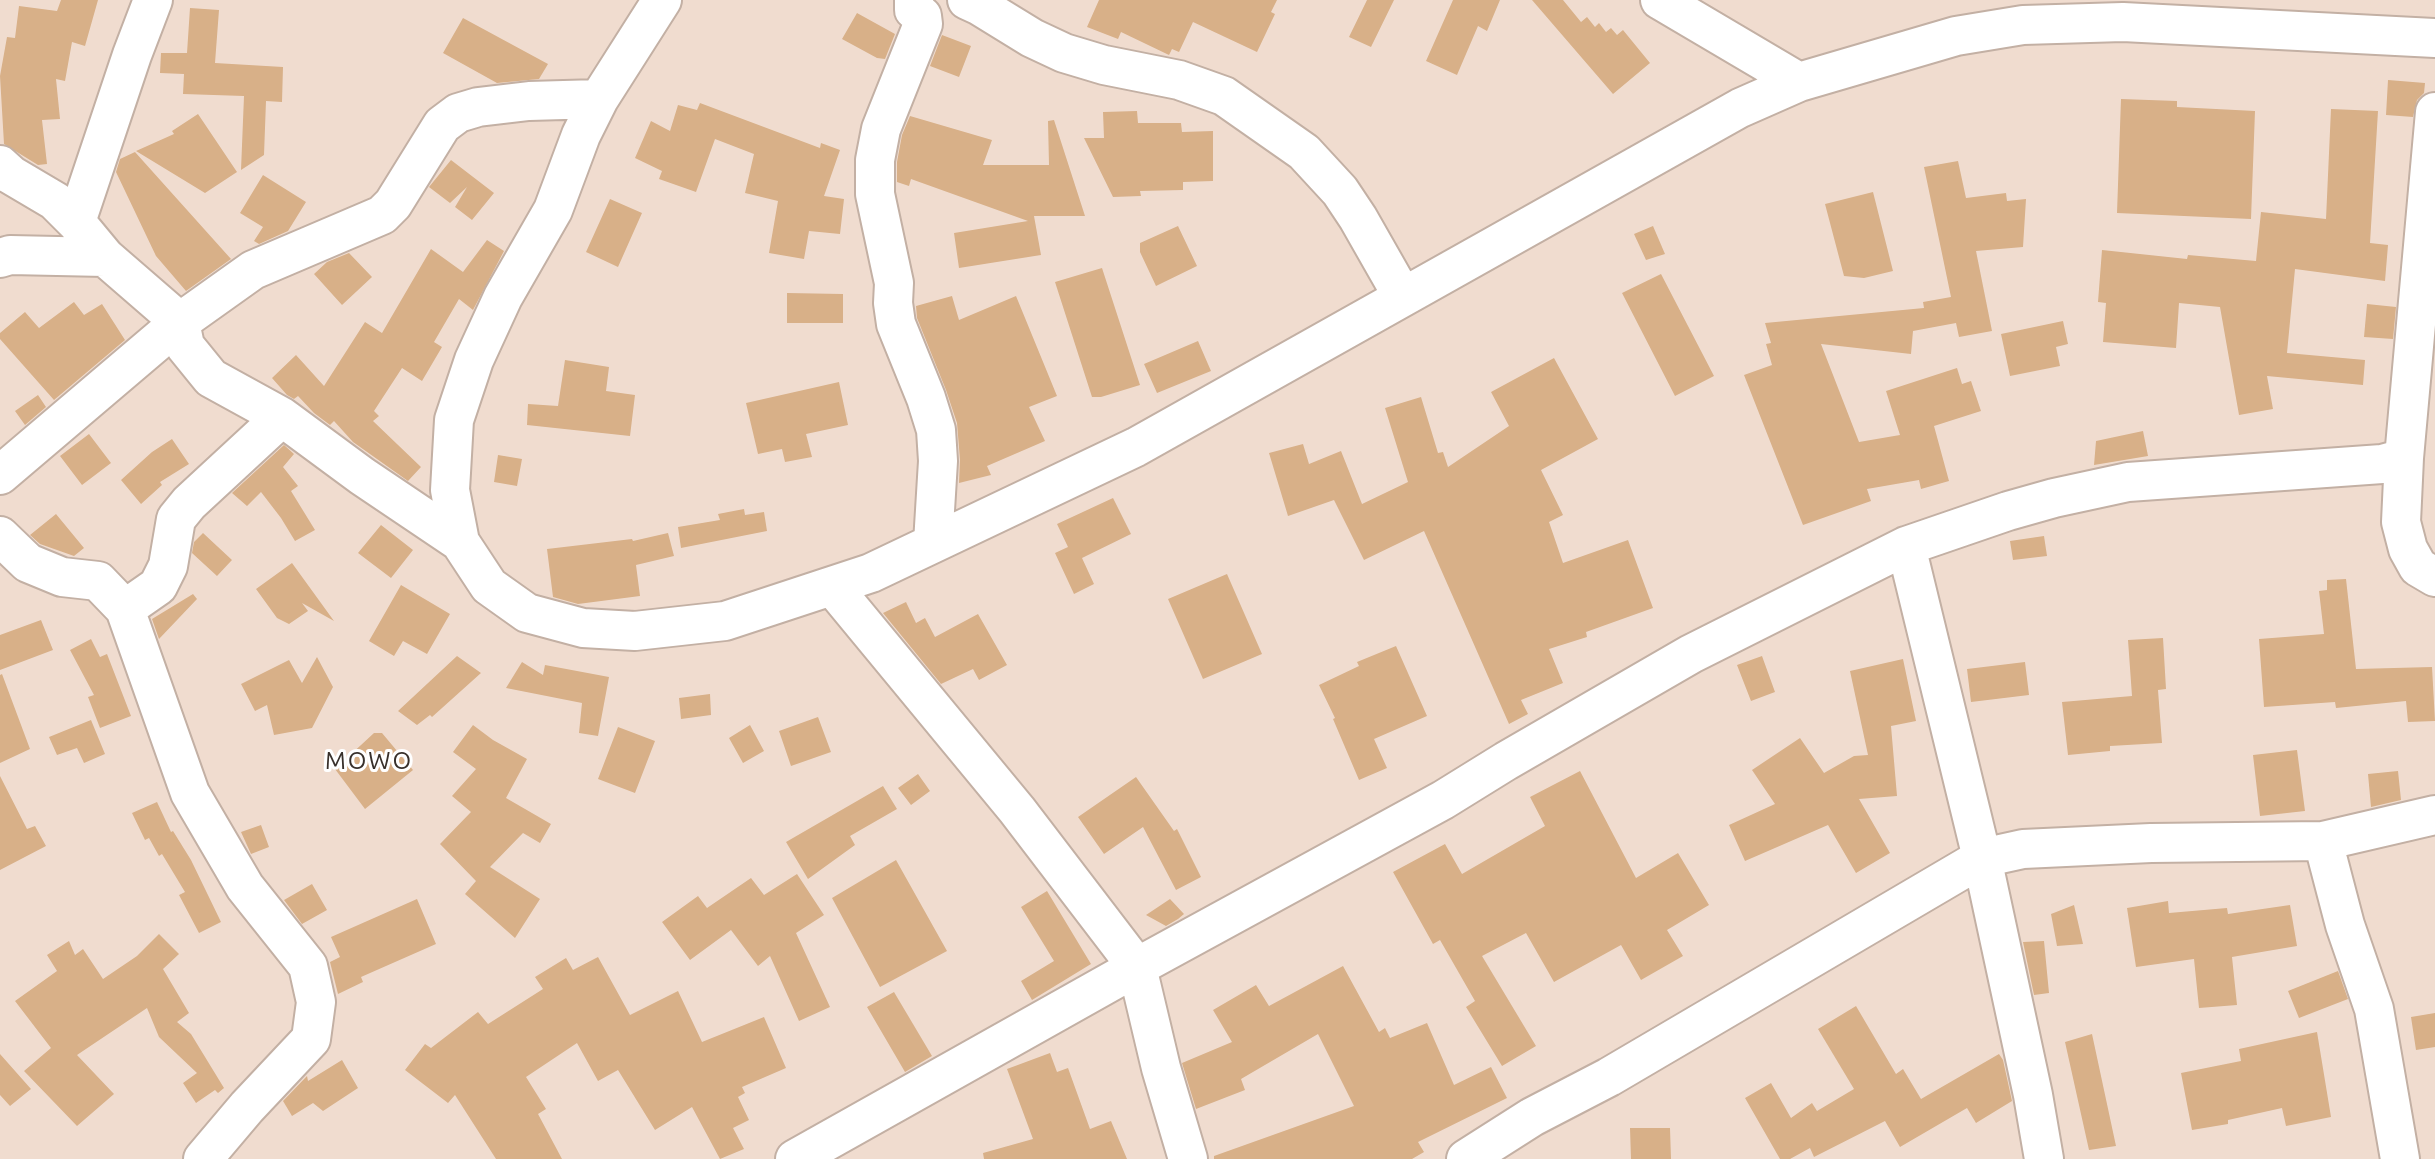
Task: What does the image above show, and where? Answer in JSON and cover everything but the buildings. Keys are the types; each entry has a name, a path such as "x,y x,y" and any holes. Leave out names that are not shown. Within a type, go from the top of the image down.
{"street":[{"path":"76,222 153,0"},
{"path":"662,0 599,99 581,135 553,210 503,297 474,360 454,420 450,490 460,542 489,586 527,613 583,628 635,631 725,621 871,573 1136,447 1740,108 1799,82 1956,36 2023,25 2123,23 2435,38"},
{"path":"914,0 914,10 922,16 923,24 881,129 874,160 875,194 894,283 896,324 936,430 938,461 933,543"},
{"path":"967,0 1031,38 1064,53 1104,65 1179,80 1224,96 1304,152 1340,191 1403,298"},
{"path":"1660,0 1799,82"},
{"path":"0,475 180,322 253,270 382,215 393,204 442,125 458,113 478,107 529,101 599,99"},
{"path":"2435,112 2404,458 2401,522 2408,549 2418,567 2435,577"},
{"path":"0,165 11,175 55,201 104,257 180,322 185,346 211,378 282,417 362,476 460,542"},
{"path":"0,258 10,255 104,257"},
{"path":"125,609 158,586 168,566 176,519 188,503 282,417"},
{"path":"795,1159 1137,967 1454,794 1691,654 1906,546 2008,511 2128,482 2382,464 2404,458"},
{"path":"0,536 28,563 62,577 98,581 125,609 190,793 245,887 308,966 316,1002 311,1039 203,1159"},
{"path":"1906,546 1982,858 2033,1095 2044,1159"},
{"path":"832,586 1017,810 1137,967 1161,1068 1188,1159"},
{"path":"1466,1159 1532,1117 1608,1077 1982,858 2023,849 2138,843 2323,841 2435,815"},
{"path":"2323,841 2345,925 2374,1009 2400,1159"}],"district":[{"name":"MOWO","path":"369,761"}]}
